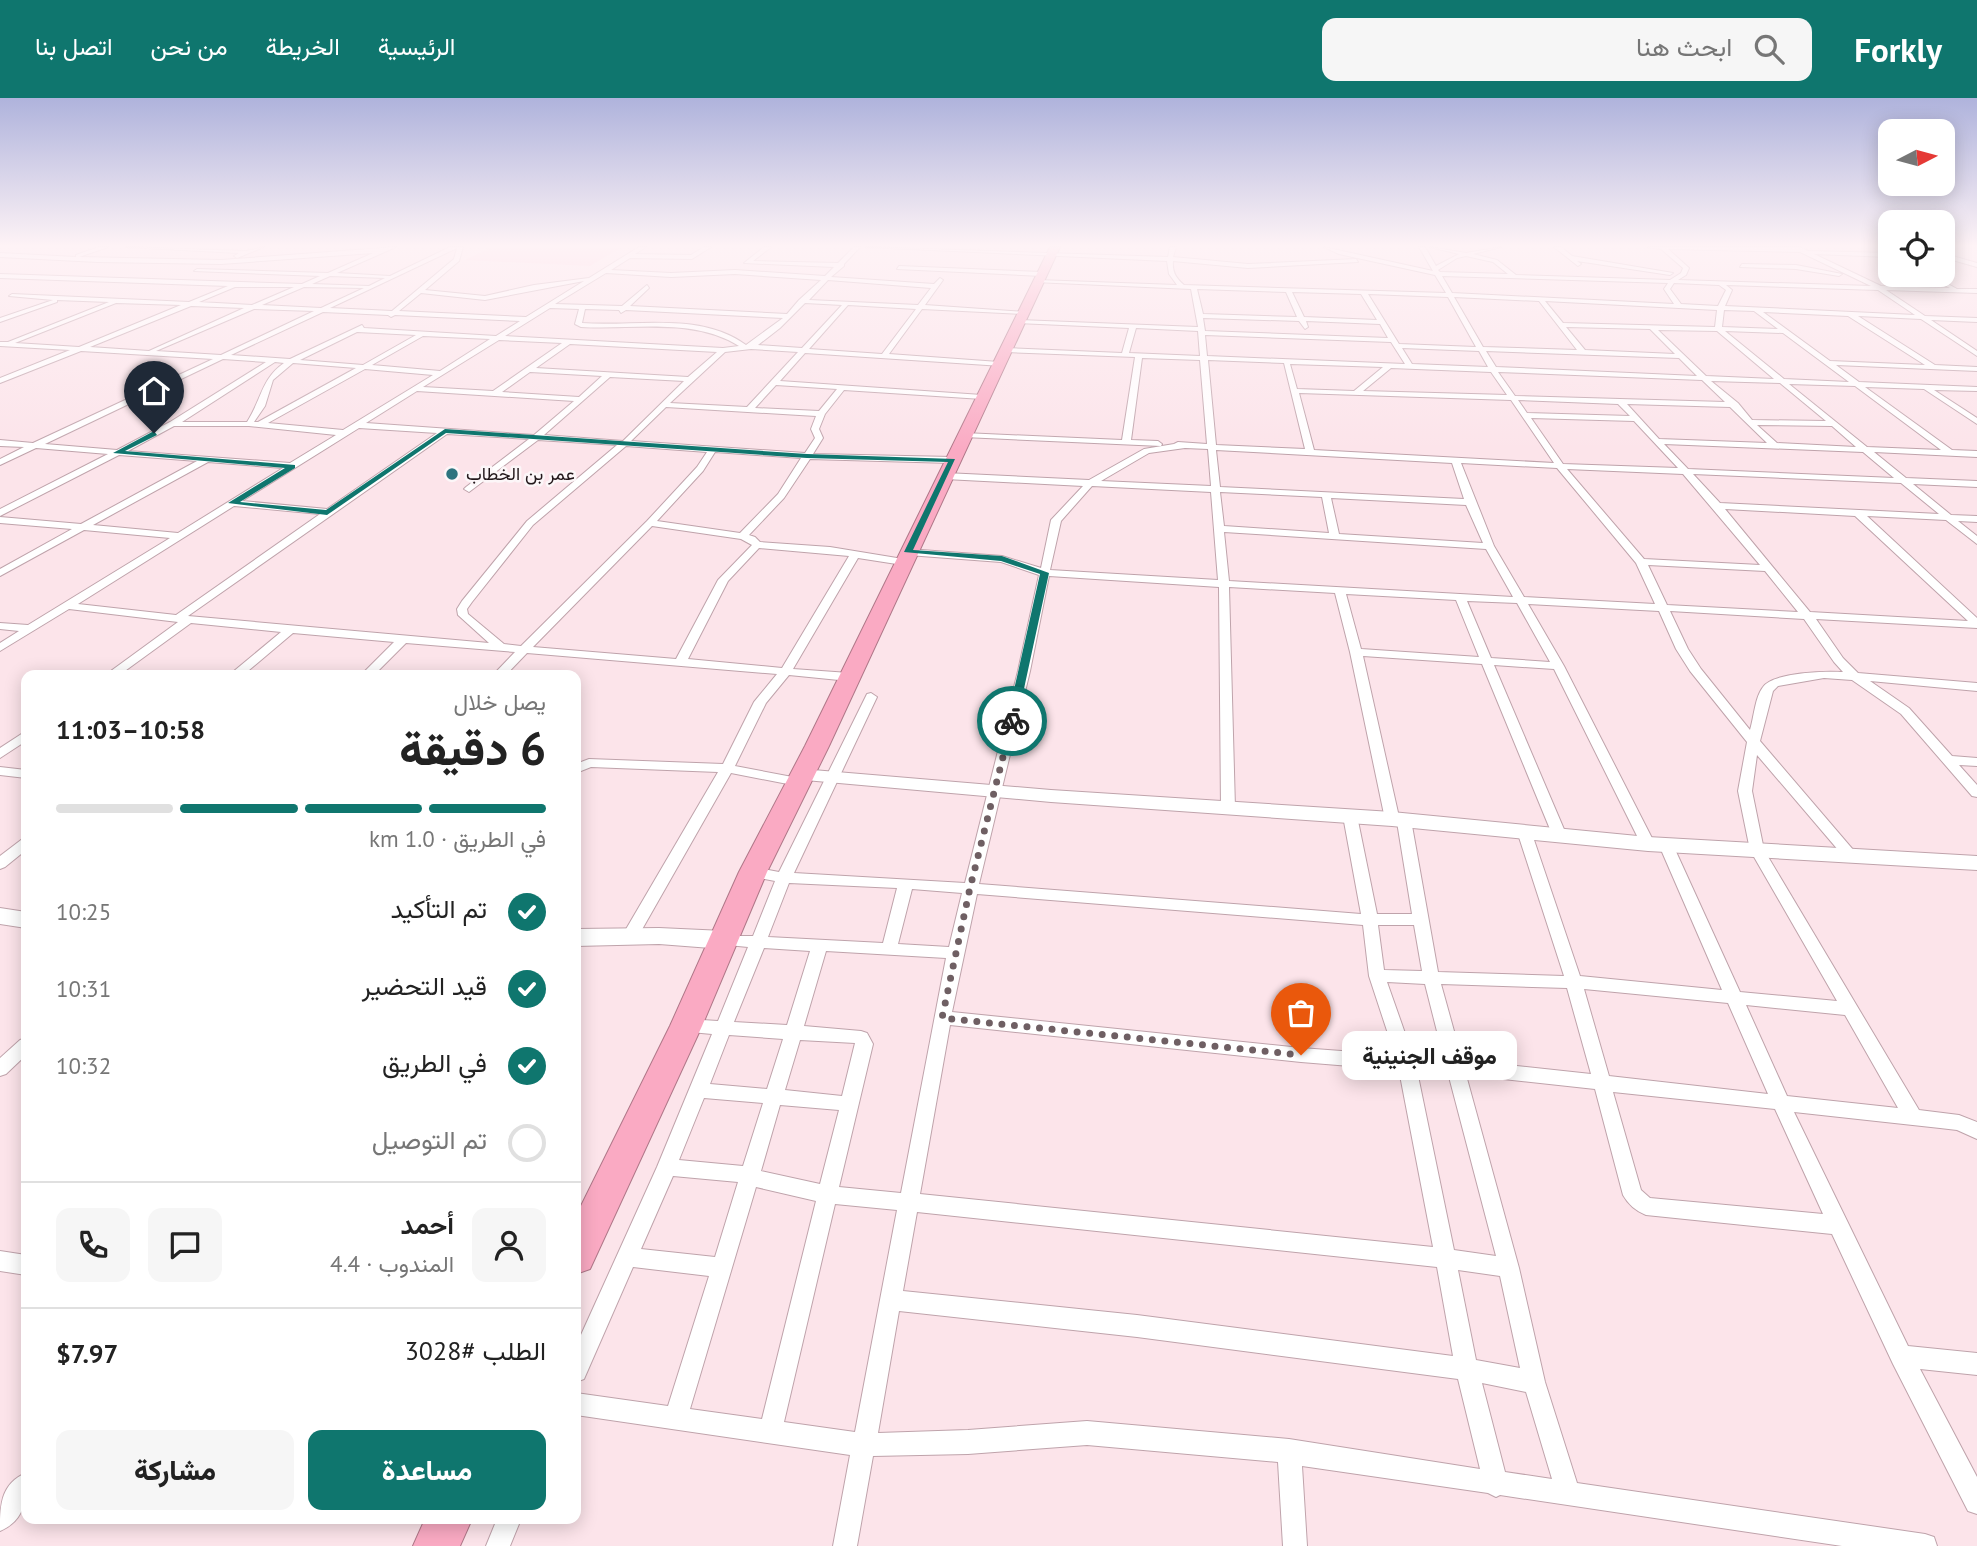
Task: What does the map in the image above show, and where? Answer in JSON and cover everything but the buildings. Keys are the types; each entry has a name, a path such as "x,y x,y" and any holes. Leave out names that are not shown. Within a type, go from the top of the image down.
{"highway":[{"path":"581,1246 686,1026 753,872 1022,317"},
{"path":"436,1546 447,1524"}],"street":[{"path":"2,345 82,315"},
{"path":"0,381 165,315"},
{"path":"147,352 235,315"},
{"path":"0,462 312,315"},
{"path":"249,424 261,407 270,379 291,361 394,315"},
{"path":"431,315 525,315"},
{"path":"580,315 578,324 605,327 710,328 747,346"},
{"path":"605,327 617,315"},
{"path":"753,315 786,316"},
{"path":"749,410 837,315"},
{"path":"883,357 914,315"},
{"path":"997,315 1133,327 1482,349 1682,356"},
{"path":"1300,315 1310,337"},
{"path":"1379,315 1411,368"},
{"path":"1460,315 1494,372 1560,466 1641,562 1682,649 1696,671 1753,743 1850,855"},
{"path":"1552,315 1583,353"},
{"path":"1718,329 1720,315"},
{"path":"1763,315 1949,452"},
{"path":"1851,315 1934,368"},
{"path":"1860,315 1977,320"},
{"path":"1916,315 1977,354"},
{"path":"0,649 498,339 521,316"},
{"path":"747,346 772,332 786,316"},
{"path":"1228,808 1224,584 1200,316 1383,321"},
{"path":"1560,325 1785,331"},
{"path":"1124,356 1133,327"},
{"path":"1651,327 1774,445"},
{"path":"1718,329 1977,541"},
{"path":"356,330 567,344 723,350 747,346 883,357 1124,356 1975,390"},
{"path":"1260,335 1263,345"},
{"path":"259,425 422,336"},
{"path":"494,394 567,344"},
{"path":"2,345 291,361 441,373"},
{"path":"1961,345 1977,345"},
{"path":"502,648 463,615 462,609 467,601 530,523 625,443 723,350"},
{"path":"1266,354 1270,363"},
{"path":"1603,354 1626,376"},
{"path":"1126,443 1139,357"},
{"path":"0,513 173,424 274,360"},
{"path":"1287,363 1310,451"},
{"path":"1831,363 1977,369"},
{"path":"1356,393 1388,367"},
{"path":"529,370 690,379"},
{"path":"0,373 16,374"},
{"path":"469,489 538,436 608,374"},
{"path":"775,383 982,397"},
{"path":"1926,387 1977,422"},
{"path":"416,389 581,399"},
{"path":"742,536 781,496 819,438 815,429 821,414 841,389"},
{"path":"1293,391 1735,405"},
{"path":"1620,401 1659,440 1717,506 1807,615 1831,652 1854,676 1905,711 1977,793"},
{"path":"664,405 821,414"},
{"path":"1525,415 1638,419"},
{"path":"1752,422 1834,424"},
{"path":"173,424 249,424 344,433"},
{"path":"358,425 807,456 1089,484 1469,502"},
{"path":"118,670 327,512 445,431"},
{"path":"964,435 1560,466 1977,484"},
{"path":"1659,440 1977,454"},
{"path":"0,443 292,466"},
{"path":"845,1546 955,953 1056,520 1089,484 1147,452 1187,446"},
{"path":"504,670 650,523 700,469 712,450"},
{"path":"0,573 207,459"},
{"path":"1455,459 1469,502 1489,546 1524,602 1657,844 1734,996 1838,1225 1901,1356 1977,1502"},
{"path":"1326,495 1335,536"},
{"path":"232,503 327,512"},
{"path":"1717,506 1977,519"},
{"path":"1858,513 1977,624"},
{"path":"0,520 180,536"},
{"path":"650,523 752,538 757,545 855,555 1002,559 1045,573 1461,599 1977,624"},
{"path":"1219,529 1489,546"},
{"path":"681,661 723,580 757,545"},
{"path":"629,936 727,768 754,712 786,671 855,555"},
{"path":"1641,562 1768,568"},
{"path":"1340,591 1398,819 1431,977 1509,1268 1534,1382 1568,1493"},
{"path":"1461,599 1559,834"},
{"path":"68,606 402,641 681,661 849,677"},
{"path":"0,626 31,629"},
{"path":"241,670 290,630"},
{"path":"372,670 402,641"},
{"path":"1356,652 1558,666"},
{"path":"1914,1118 1757,850 1745,791 1753,743 1767,690 1774,682 1811,674 1977,687"},
{"path":"581,1360 667,1167 784,878 871,697"},
{"path":"0,754 21,739"},
{"path":"1950,760 1977,762"},
{"path":"581,767 589,764 727,768 800,778 833,777 994,792 1398,819 1657,844 1977,863"},
{"path":"0,771 21,773"},
{"path":"1350,816 1370,920 1377,976 1407,1065 1467,1369 1496,1485"},
{"path":"1524,831 1574,982 1633,1195 1646,1206 1838,1225"},
{"path":"0,864 21,847"},
{"path":"753,872 784,878 906,883 1370,920 1420,919"},
{"path":"889,949 906,883"},
{"path":"0,916 21,919"},
{"path":"581,938 629,936 955,953"},
{"path":"676,1418 796,1033 820,945"},
{"path":"1377,976 1574,982 1850,1009"},
{"path":"942,1018 1457,1068 1959,1123 1977,1131"},
{"path":"686,1026 861,1038 864,1051 770,1432"},
{"path":"0,1069 21,1050"},
{"path":"697,1090 851,1104"},
{"path":"667,1167 751,1176 829,1195 1444,1258 1509,1268"},
{"path":"627,1257 722,1268"},
{"path":"0,1261 21,1264"},
{"path":"890,1300 1138,1326 1467,1369 1534,1382"},
{"path":"1901,1356 1977,1364"},
{"path":"581,1405 865,1445 968,1442 1087,1433 1289,1451 1496,1485 1568,1493 1856,1541 1925,1546"},
{"path":"1289,1451 1295,1546"},
{"path":"0,1520 21,1492"},
{"path":"498,1546 507,1524"}],"way so far":[{"path":"1012,721 970,888 942,1018 1301,1055"}],"place":[{"name":"عمر بن الخطاب","path":"452,474"},
{"name":"موقف الجنينية","path":"1301,1055"}],"route":[{"path":"154,433 117,453 292,466 232,503 327,512 445,431 807,456 952,460 908,552 1002,559 1045,573 1012,721"}]}
